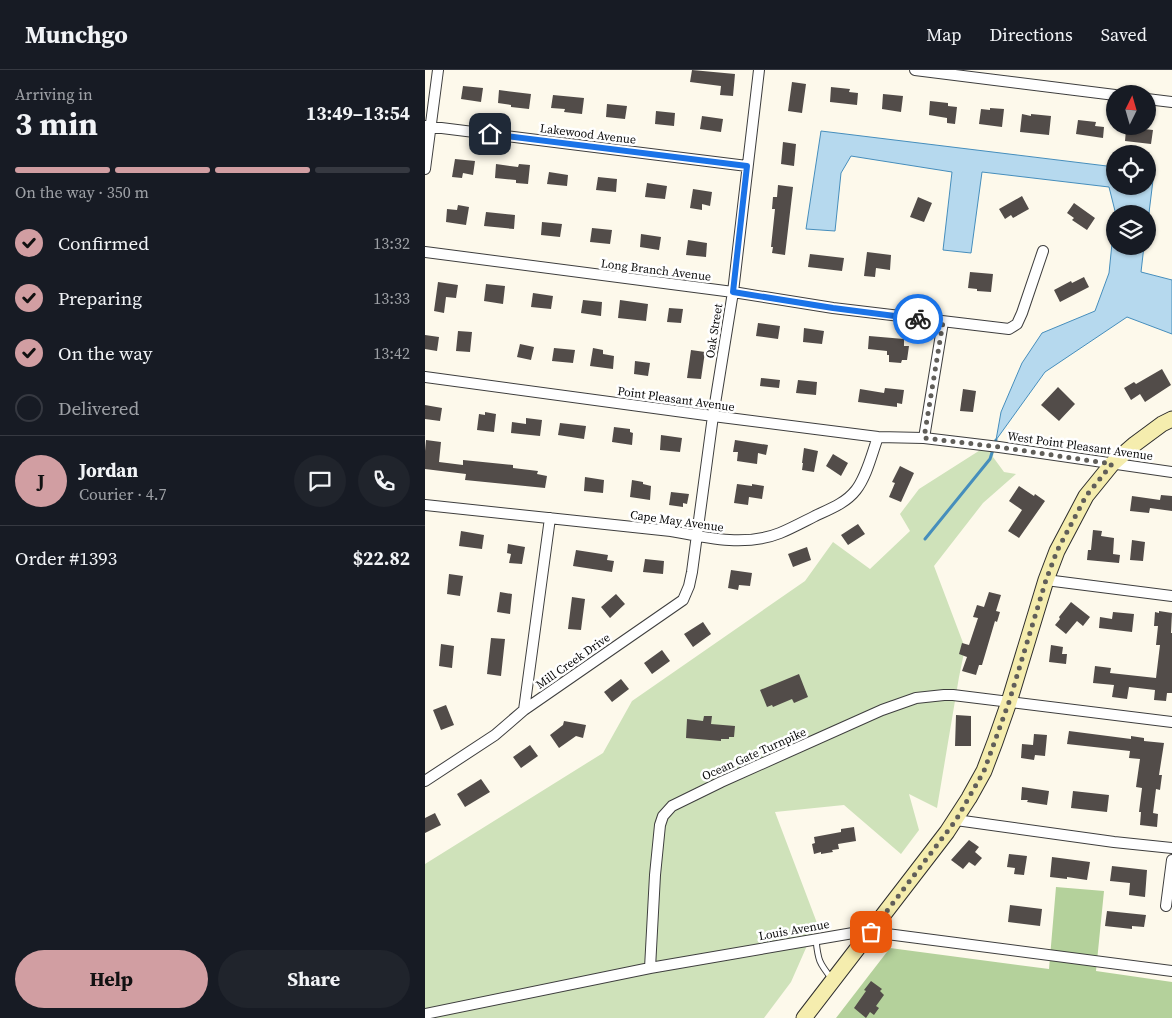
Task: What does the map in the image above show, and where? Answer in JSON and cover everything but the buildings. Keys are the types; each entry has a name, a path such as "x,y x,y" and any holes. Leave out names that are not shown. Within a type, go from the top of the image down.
{"main road":[{"path":"804,1018 956,820 984,771 1009,702 1046,580 1057,551 1086,496 1112,464 1135,444 1172,418"}],"street":[{"path":"425,168 428,126 438,70"},
{"name":"Oak Street","path":"697,536 713,416 733,292 759,70"},
{"path":"915,70 1106,94"},
{"path":"1156,100 1172,102"},
{"name":"Lakewood Avenue","path":"428,126 747,166"},
{"name":"Long Branch Avenue","path":"425,252 733,292 833,308 1009,329 1017,324 1043,251"},
{"path":"924,438 943,322"},
{"name":"Point Pleasant Avenue","path":"425,377 878,437 924,438"},
{"name":"Cape May Avenue","path":"425,505 671,531 733,541 751,540 779,533 844,502 862,481 878,437"},
{"name":"West Point Pleasant Avenue","path":"924,438 1172,472"},
{"path":"524,710 550,518"},
{"name":"Mill Creek Drive","path":"425,781 495,735 524,710 683,600 689,586 697,536"},
{"path":"1046,580 1172,596"},
{"name":"Ocean Gate Turnpike","path":"650,968 655,875 660,825 663,816 672,806 721,782 882,710 916,698 944,695 1172,722"},
{"path":"956,820 1114,842 1172,848"},
{"path":"1166,906 1172,860"},
{"name":"Louis Avenue","path":"425,1014 650,968 853,933 871,932 1172,971"}],"lane":[{"path":"815,939 820,964 833,981"}],"green space":[{"path":"985,447 994,449 993,457 1004,472 1016,474 983,503 934,566 965,648 937,808 909,794 919,830 901,854 844,805 775,812 817,923 791,982 764,1018 425,1018 425,864 603,753 632,701 805,581 833,542 870,569 910,531 900,514 919,489"},
{"path":"1056,887 1104,891 1096,971 1172,982 1172,1018 836,1018 890,948 1049,969"}],"water":[{"path":"821,131 1106,166 1106,187 982,172 971,253 943,250 952,172 851,156 841,173 835,231 806,229"},
{"path":"1111,195 1151,195 1150,205 1114,205"},
{"path":"1111,255 1143,255 1141,272 1172,280 1172,334 1127,317 1045,372 996,440 1001,412 1022,363 1042,333 1095,311 1109,273"}],"waterway":[{"path":"925,539 990,459 996,440"}],"way so far":[{"path":"871,932 956,820 984,771 1009,702 1046,580 1057,551 1086,496 1112,464 924,438 943,322 918,319"}],"route":[{"path":"490,134 747,166 733,292 918,319"}]}
